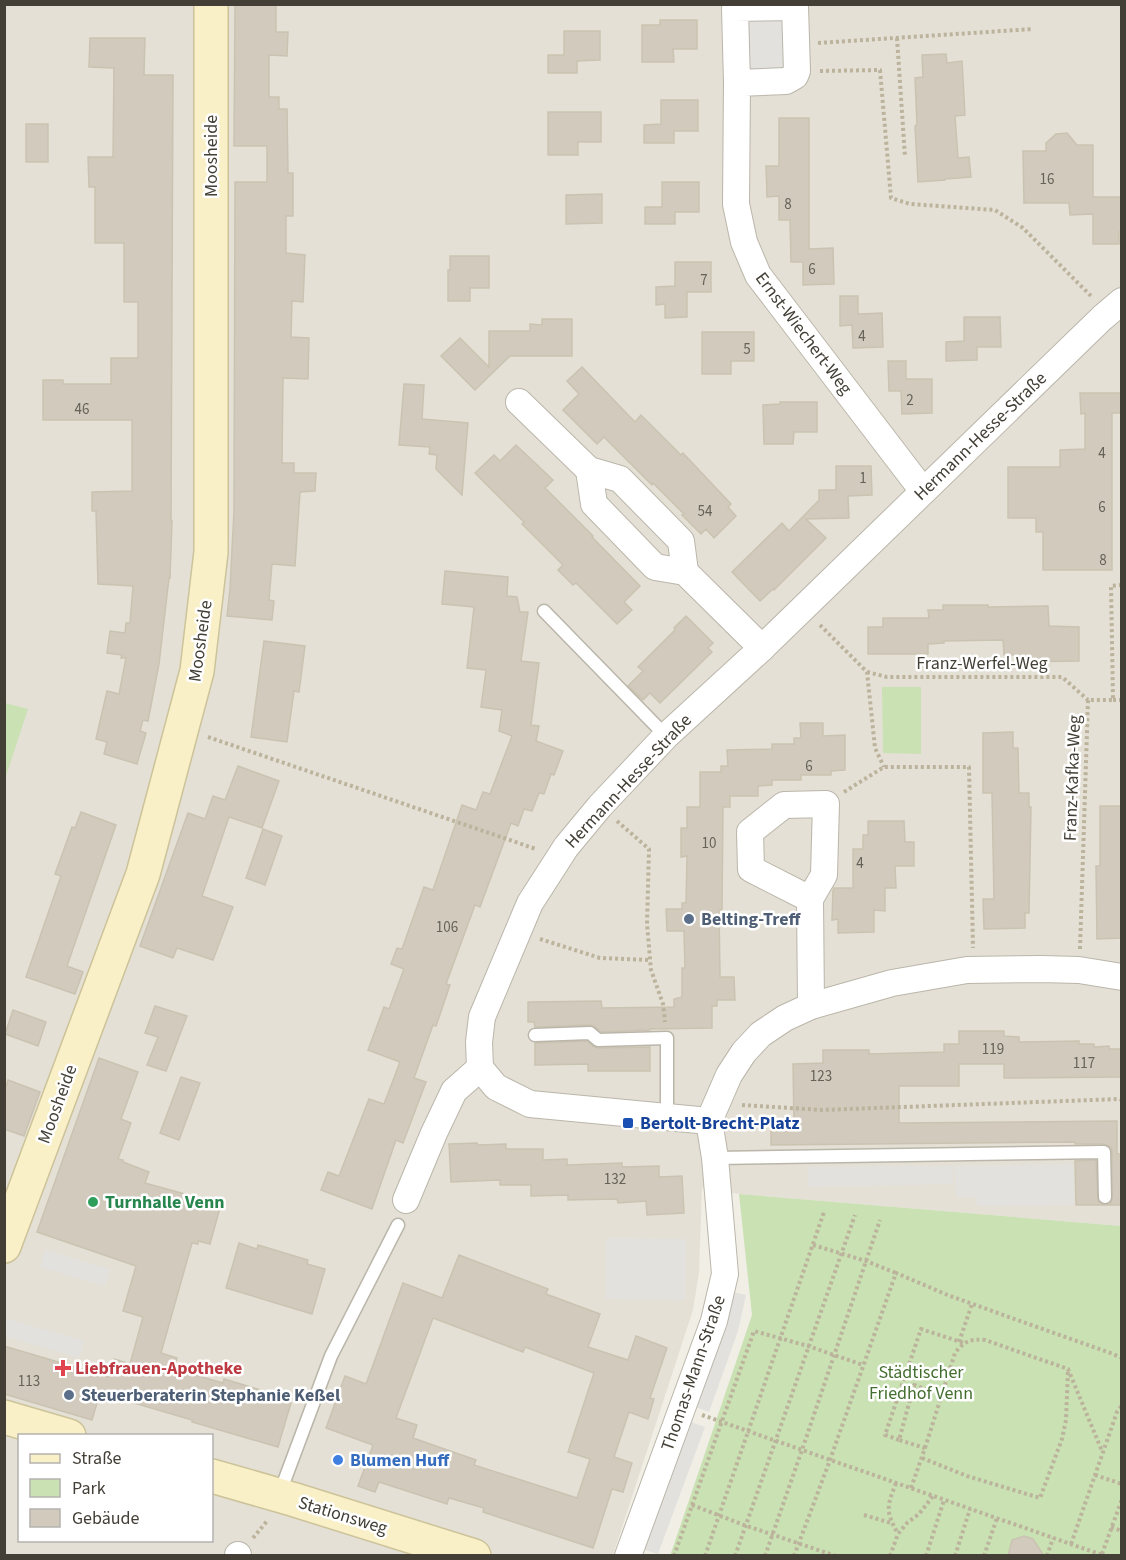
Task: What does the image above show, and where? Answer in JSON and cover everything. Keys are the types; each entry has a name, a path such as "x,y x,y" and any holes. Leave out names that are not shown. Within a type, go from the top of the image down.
{"street":[{"name":"Moosheide","path":"4,1246 143,874 197,671 211,552 211,4"},
{"name":"Ernst-Wiechert-Weg","path":"797,71 795,7 735,8 736,204 744,242 758,275 923,491"},
{"path":"737,83 786,81 795,76 797,71"},
{"name":"Hermann-Hesse-Straße","path":"480,1068 479,1042 482,1017 530,903 566,847 600,806 666,736 762,648 1122,301"},
{"path":"519,402 589,470 620,479 681,541 685,572"},
{"path":"589,470 594,504 655,567 685,572 762,648"},
{"path":"810,899 751,869 750,832 784,805 826,804 824,875 810,899 811,1006"},
{"path":"406,1200 454,1090 480,1068 496,1087 530,1104 667,1118 712,1113 729,1075 744,1052 761,1034 785,1018 811,1006 892,983 974,970 1079,970 1122,977"},
{"name":"Thomas-Mann-Straße","path":"628,1556 714,1322 725,1274 712,1113"},
{"path":"4,1417 62,1434"},
{"name":"Stationsweg","path":"213,1476 474,1556"}],"lane":[{"path":"544,611 666,736"},
{"path":"535,1035 590,1033 598,1040 668,1038 667,1118"},
{"path":"715,1158 1104,1152 1105,1197"},
{"path":"279,1495 331,1356 398,1225"}],"path":[{"path":"796,45 1033,29"},
{"path":"897,38 905,157"},
{"path":"797,71 880,70 891,198 910,204 995,210 1023,228 1098,303 1102,318"},
{"path":"1122,585 1111,586 1113,700 1122,700"},
{"path":"803,608 867,672 874,748 884,767"},
{"name":"Franz-Werfel-Weg","path":"867,672 887,677 1062,677 1088,700"},
{"name":"Franz-Kafka-Weg","path":"1079,970 1088,700 1113,700"},
{"path":"183,728 560,857"},
{"path":"826,804 884,767 969,767 974,970"},
{"path":"600,806 649,849 647,924 651,970 663,1004 668,1038"},
{"path":"518,932 600,958 650,960"},
{"path":"712,1113 1122,1100"},
{"path":"705,1556 825,1212"},
{"path":"735,1556 744,1525 855,1215"},
{"path":"765,1556 880,1220"},
{"path":"813,1245 866,1261 950,1296 1122,1358"},
{"path":"794,1556 896,1273"},
{"path":"911,1488 955,1353 962,1342 972,1304"},
{"path":"925,1448 885,1435 921,1329 962,1342 985,1340 1068,1369 1102,1451"},
{"path":"674,1556 754,1331 863,1365"},
{"path":"922,1458 967,1476 1040,1498 1064,1430 1068,1369"},
{"path":"899,1440 914,1385 942,1395"},
{"path":"1071,1544 1102,1451 1122,1405"},
{"path":"682,1408 1071,1544 1090,1553 1104,1555 1111,1527 1120,1510 1122,1499"},
{"path":"1095,1475 1122,1484"},
{"path":"896,1483 888,1505 892,1524 898,1534"},
{"path":"890,1556 898,1534 919,1514 933,1496"},
{"path":"926,1556 944,1500"},
{"path":"692,1506 836,1556"},
{"path":"955,1556 970,1509"},
{"path":"864,1515 892,1524"},
{"path":"984,1556 997,1518"},
{"path":"1111,1527 1122,1531"},
{"path":"1047,1556 1053,1538"}],"shaded area":[{"path":"5,5 1121,5 1121,1226 739,1194 702,1188 699,1272 693,1310 613,1555 5,1556 4,779 27,710 4,703"},
{"path":"745,16 785,16 785,71 745,71"},
{"path":"1073,1164 1074,1205 977,1206 976,1197 956,1197 955,1166"},
{"path":"953,1166 953,1184 808,1187 808,1167"},
{"path":"606,1238 686,1239 685,1300 606,1299"},
{"path":"45,1250 110,1269 105,1286 40,1267"},
{"path":"729,1291 746,1295 738,1331 709,1412 693,1406"},
{"path":"7,1319 84,1341 79,1358 5,1336"},
{"path":"688,1421 705,1427 658,1554 642,1549"}],"green space":[{"path":"882,687 921,687 921,754 883,753"},
{"path":"4,703 28,709 5,779"},
{"name":"Städtischer Friedhof Venn","path":"739,1194 1121,1226 1121,1555 670,1556 752,1315"}],"building":[{"path":"235,4 276,4 276,32 288,32 287,56 269,55 269,97 279,97 279,109 287,109 288,173 293,173 293,216 286,216 286,253 305,255 303,302 292,301 291,337 309,338 308,379 283,378 282,463 294,463 294,473 316,473 315,491 300,492 295,566 272,564 269,600 274,601 272,620 227,616 234,511 235,182 267,182 267,146 234,146"},
{"path":"660,20 697,20 697,49 673,49 674,62 642,62 642,25 660,25"},
{"path":"564,31 600,31 600,60 577,61 577,73 548,73 548,55 564,55"},
{"path":"90,38 145,38 144,75 173,75 170,578 159,664 148,721 143,720 140,731 146,733 137,764 104,754 107,742 96,739 107,691 119,694 126,658 121,658 122,655 107,653 110,631 125,633 126,623 130,623 133,586 98,584 96,511 92,511 92,492 132,491 132,420 43,420 43,380 63,380 63,384 111,384 111,358 138,358 138,302 124,302 124,243 95,243 95,187 89,187 88,157 113,157 114,68 89,67"},
{"path":"946,54 947,63 962,61 965,115 955,116 958,158 969,157 971,177 918,182 915,78 923,77 922,55"},
{"path":"661,100 698,100 698,131 674,131 674,143 644,143 644,125 661,124"},
{"path":"548,112 601,112 601,142 578,142 578,155 548,155"},
{"path":"779,118 809,118 809,249 833,248 834,284 803,285 803,262 791,262 790,220 779,220 779,196 767,197 766,166 779,166"},
{"path":"26,124 48,124 48,162 26,162"},
{"path":"1067,133 1077,145 1093,145 1093,197 1122,197 1122,232 1119,232 1119,244 1093,244 1093,214 1070,215 1069,203 1024,203 1023,151 1046,151 1046,143 1056,134"},
{"path":"662,182 699,182 699,212 675,212 675,224 645,224 645,207 662,207"},
{"path":"602,194 602,223 566,224 566,195"},
{"path":"450,256 489,256 489,288 470,288 470,301 448,301"},
{"path":"675,262 711,262 711,292 687,292 687,317 665,318 665,304 656,305 656,287 675,286"},
{"path":"840,296 858,296 858,314 882,313 883,347 853,348 852,325 840,326"},
{"path":"964,317 1000,317 1001,347 977,347 977,360 946,361 946,342 964,341"},
{"path":"542,319 572,319 572,356 510,356 475,390 441,356 460,338 489,367 489,331 530,331 530,324 542,325"},
{"path":"702,332 754,332 754,361 731,361 731,374 702,374"},
{"path":"888,361 906,361 906,379 932,379 932,413 902,414 901,391 889,391"},
{"path":"582,367 635,422 641,415 681,455 683,453 731,504 728,507 736,516 714,538 706,529 701,534 653,483 652,485 604,437 597,444 563,410 579,394 567,381"},
{"path":"404,384 424,385 422,419 468,423 462,495 436,469 437,455 429,454 430,447 399,445"},
{"path":"1080,393 1121,393 1121,413 1112,413 1112,570 1043,570 1043,532 1036,532 1036,518 1008,518 1008,467 1060,467 1060,450 1085,449 1085,413 1081,414"},
{"path":"780,402 817,402 817,432 794,432 793,444 764,444 763,405 780,404"},
{"path":"516,445 553,480 545,488 640,586 624,602 632,610 617,624 576,583 573,585 558,570 563,565 475,473 494,455 500,461"},
{"path":"836,466 871,466 872,495 848,496 849,518 806,519 826,538 760,601 732,572 782,523 789,531 819,500 819,490 836,490"},
{"path":"445,571 508,577 507,596 517,597 520,612 528,612 521,661 539,663 531,725 539,726 536,741 563,751 554,775 551,774 544,794 539,793 532,811 524,809 518,826 511,823 480,907 475,905 446,984 450,985 436,1026 433,1025 414,1078 426,1082 403,1143 396,1140 372,1209 321,1190 328,1172 339,1176 369,1099 384,1104 400,1062 368,1050 384,1007 389,1009 404,969 391,964 397,948 402,949 424,887 433,890 462,805 476,810 483,792 490,794 512,736 499,731 502,710 481,707 486,670 467,668 474,607 442,604"},
{"path":"943,605 1048,606 1049,626 1079,627 1079,661 1018,662 1017,655 1004,655 1003,640 944,641 944,643 928,644 928,654 868,654 868,627 883,627 883,618 929,618 928,610 943,610"},
{"path":"686,616 713,643 708,648 712,652 660,703 650,693 643,700 628,686 643,671 638,667"},
{"path":"264,641 305,646 299,692 294,691 287,742 251,737"},
{"path":"800,723 823,723 823,736 845,735 845,770 831,771 831,775 801,775 801,780 772,780 772,785 758,786 758,796 730,796 730,807 723,807 722,910 719,910 720,977 734,977 735,1000 717,1000 717,1006 712,1006 712,1028 601,1032 590,1025 535,1027 534,1022 528,1022 528,1002 601,1001 602,1008 674,1007 674,999 682,997 682,968 685,968 684,931 667,931 666,909 682,909 682,903 686,903 687,856 681,857 681,828 687,828 687,807 700,807 700,772 721,772 721,766 728,766 727,750 772,749 772,744 794,744 794,738 801,738"},
{"path":"1013,732 1013,748 1018,748 1019,793 1029,793 1029,807 1031,807 1029,913 1025,913 1025,928 984,929 983,899 994,899 992,793 983,793 983,733"},
{"path":"238,766 279,781 262,828 229,817 202,896 233,907 213,960 177,948 173,958 140,946 188,813 205,819 213,796 225,800"},
{"path":"1100,806 1122,806 1122,938 1097,939 1096,866 1100,866"},
{"path":"81,812 116,825 67,966 83,972 75,994 26,977 61,876 55,874 72,827 75,828"},
{"path":"868,821 904,821 905,842 914,842 914,866 895,866 896,888 885,888 885,911 874,910 874,932 838,933 838,919 832,920 833,890 834,888 853,888 853,849 863,849 863,835 868,835"},
{"path":"263,829 282,836 265,885 246,878"},
{"path":"155,1006 187,1016 166,1071 147,1065 158,1037 145,1033"},
{"path":"13,1010 46,1022 38,1046 5,1034"},
{"path":"959,1031 1004,1031 1004,1036 1019,1037 1019,1042 1079,1041 1079,1044 1094,1044 1094,1047 1109,1046 1109,1049 1122,1049 1122,1077 1004,1078 1004,1064 959,1064 959,1086 899,1086 899,1123 1117,1121 1117,1154 1122,1154 1122,1205 1105,1205 1110,1204 1112,1200 1112,1152 1111,1147 1104,1144 1075,1144 1075,1142 771,1145 771,1124 794,1124 793,1064 823,1063 823,1050 869,1050 869,1054 944,1052 944,1044 959,1044"},
{"path":"587,1041 598,1048 650,1047 650,1071 588,1071 588,1064 535,1065 535,1043"},
{"path":"99,1058 138,1072 121,1119 131,1123 118,1159 149,1172 145,1183 221,1204 210,1244 198,1241 198,1244 192,1243 161,1353 177,1358 174,1369 223,1383 224,1379 274,1394 273,1398 291,1403 278,1447 100,1393 92,1420 4,1394 4,1346 109,1377 114,1359 130,1364 143,1317 123,1311 136,1266 37,1232"},
{"path":"181,1077 200,1083 179,1140 160,1133"},
{"path":"8,1080 40,1092 24,1136 4,1129 4,1092"},
{"path":"477,1143 478,1145 506,1144 506,1149 543,1149 543,1160 567,1159 567,1165 622,1163 622,1167 659,1166 659,1177 682,1176 684,1213 647,1215 646,1201 618,1203 617,1199 568,1200 568,1195 531,1196 531,1185 500,1185 500,1180 451,1182 449,1144"},
{"path":"1096,1160 1098,1201 1105,1205 1076,1205 1075,1161"},
{"path":"239,1243 257,1249 258,1245 308,1260 307,1264 325,1269 312,1314 226,1288"},
{"path":"459,1255 548,1289 546,1294 600,1314 588,1347 628,1360 636,1336 667,1348 650,1398 654,1399 648,1419 629,1412 614,1457 632,1463 623,1492 612,1489 593,1548 483,1512 484,1508 449,1498 447,1504 379,1482 375,1492 358,1486 373,1445 326,1428 345,1376 366,1384 403,1283 442,1298","holes":["433,1318 523,1352 525,1347 594,1373 568,1452 590,1459 577,1498 474,1465 476,1460 413,1438 417,1425 396,1418"]},
{"path":"1024,1536 1033,1539 1044,1556 1008,1556 1012,1540"}],"place":[{"name":"Belting-Treff","path":"689,919"},
{"name":"Bertolt-Brecht-Platz","path":"628,1123"},
{"name":"Turnhalle Venn","path":"93,1202"},
{"name":"Liebfrauen-Apotheke","path":"63,1368"},
{"name":"Steuerberaterin Stephanie Keßel","path":"69,1395"},
{"name":"Blumen Huff","path":"338,1460"}]}
